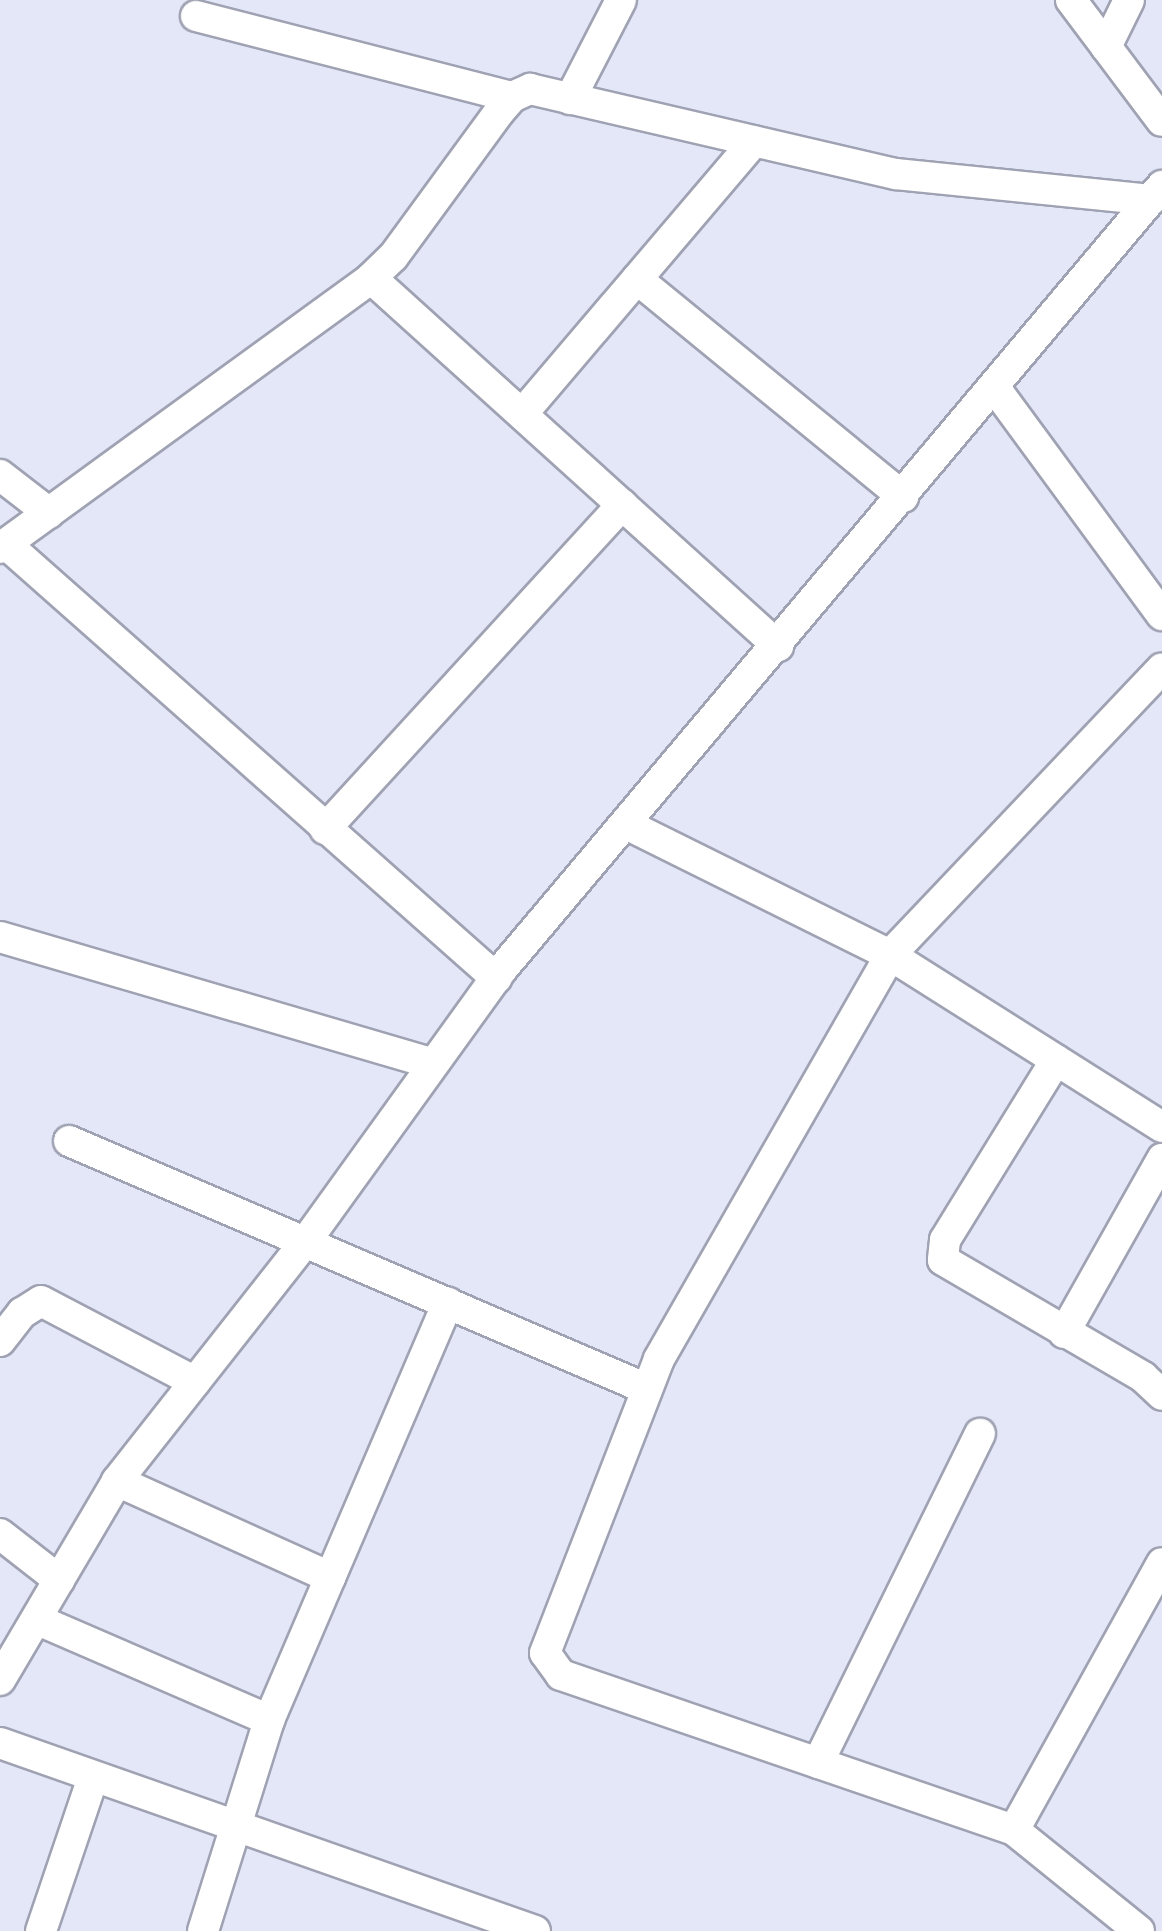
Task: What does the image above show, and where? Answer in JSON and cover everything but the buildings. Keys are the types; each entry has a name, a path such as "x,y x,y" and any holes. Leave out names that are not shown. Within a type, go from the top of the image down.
{"street":[{"path":"570,99 621,0"},
{"path":"1071,0 1162,121"},
{"path":"1106,47 1129,0"},
{"path":"196,16 512,97"},
{"path":"496,978 3,546 371,278 393,257 512,97 530,89 896,174 1156,193"},
{"path":"522,414 754,141"},
{"path":"0,1680 117,1481 306,1241 496,978 628,825 1156,193"},
{"path":"371,278 778,646"},
{"path":"637,279 903,497"},
{"path":"995,388 1162,615"},
{"path":"0,475 49,513"},
{"path":"325,829 622,505"},
{"path":"1139,1931 1014,1830 561,1675 550,1664 547,1643 647,1389 890,955 1162,668"},
{"path":"628,825 890,955 1162,1127"},
{"path":"0,937 433,1064"},
{"path":"1056,1060 943,1250 951,1268 1143,1377 1162,1395"},
{"path":"69,1141 647,1389"},
{"path":"1064,1333 1162,1159"},
{"path":"0,1341 22,1313 41,1301 195,1382"},
{"path":"203,1931 269,1720 448,1303"},
{"path":"818,1763 980,1434"},
{"path":"117,1481 330,1577"},
{"path":"0,1534 59,1580"},
{"path":"1014,1830 1162,1563"},
{"path":"38,1620 269,1720"},
{"path":"0,1743 535,1931"},
{"path":"41,1931 93,1777"}]}
